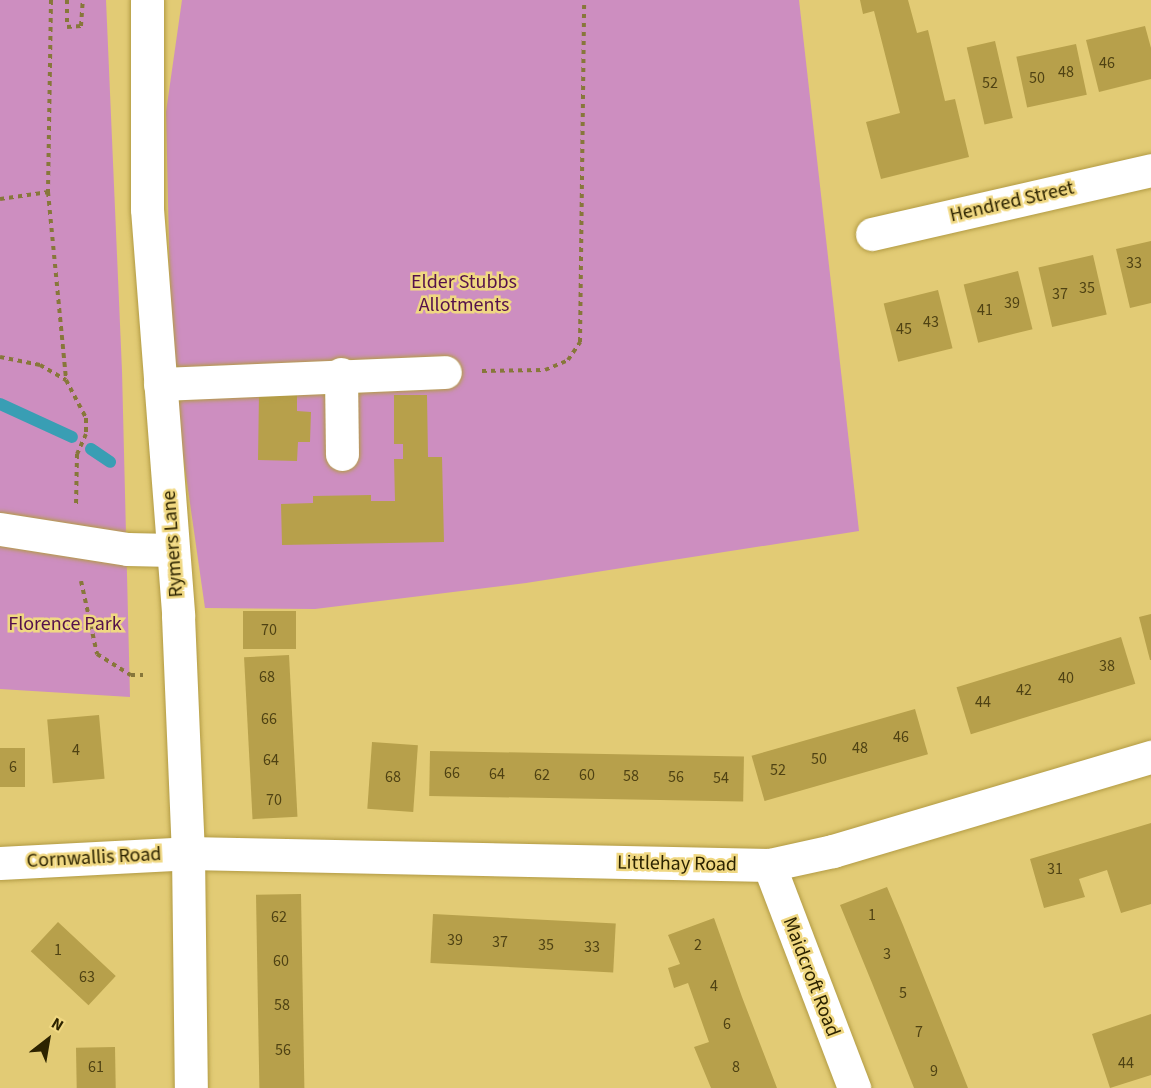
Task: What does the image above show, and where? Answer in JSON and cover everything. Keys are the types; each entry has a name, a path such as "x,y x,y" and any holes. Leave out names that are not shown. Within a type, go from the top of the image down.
{"street":[{"name":"Rymers Lane","path":"147,0 147,209 180,674 188,853 191,1088"},
{"name":"Hendred Street","path":"872,234 1151,170"},
{"path":"160,384 341,374 445,372"},
{"path":"341,374 342,454"},
{"path":"0,529 79,542 173,550"},
{"name":"Littlehay Road","path":"188,853 769,865 833,851 1151,757"},
{"name":"Cornwallis Road","path":"0,863 188,853"},
{"name":"Maidcroft Road","path":"769,865 854,1088"}],"path":[{"path":"51,0 48,192 66,380 86,418 75,477 83,600 97,654 131,675 180,674"},
{"path":"67,0 67,27 81,26 83,0"},
{"path":"445,372 545,370 568,360 580,342 584,0"},
{"path":"0,199 48,192"},
{"path":"0,357 40,365 66,380"}],"green space":[{"name":"Florence Park","path":"0,0 106,0 122,371 130,697 0,689"},
{"name":"Elder Stubbs Allotments","path":"182,0 799,0 859,531 526,583 315,609 205,608 172,378 166,112"}],"building":[{"path":"860,0 908,0 917,33 928,30 945,101 955,99 969,157 881,179 866,122 900,113 874,11 863,14"},
{"path":"1145,26 1151,48 1151,79 1099,92 1086,40"},
{"path":"995,41 1013,118 985,124 967,48"},
{"path":"1076,44 1087,95 1027,108 1016,57"},
{"path":"1151,241 1151,303 1130,308 1116,249"},
{"path":"1093,255 1107,314 1052,327 1038,268"},
{"path":"1018,271 1033,329 978,343 964,285"},
{"path":"938,290 953,348 898,362 884,304"},
{"path":"259,392 297,392 297,411 311,412 310,442 298,442 297,461 258,460"},
{"path":"394,395 427,395 428,457 442,457 444,542 282,545 281,504 313,503 313,496 371,495 371,501 395,501 394,459 403,459 403,444 394,444"},
{"path":"243,611 296,611 296,649 243,649"},
{"path":"1151,614 1151,660 1150,660 1139,617"},
{"path":"1121,637 1135,684 971,734 957,687"},
{"path":"289,655 297,817 253,819 244,657"},
{"path":"915,709 928,754 765,801 752,756"},
{"path":"99,715 105,779 53,783 47,720"},
{"path":"372,742 418,745 413,812 367,809"},
{"path":"0,748 25,748 25,787 0,787"},
{"path":"430,751 744,756 743,801 429,796"},
{"path":"1151,823 1151,904 1121,913 1107,870 1079,879 1085,897 1044,908 1030,859"},
{"path":"887,887 968,1088 914,1088 840,905"},
{"path":"301,894 304,1088 259,1088 256,895"},
{"path":"433,914 616,924 613,973 430,963"},
{"path":"714,918 777,1088 711,1088 694,1047 709,1042 688,983 674,988 668,968 680,964 668,935"},
{"path":"58,922 116,976 88,1005 31,951"},
{"path":"1151,1014 1151,1075 1110,1088 1092,1034"},
{"path":"115,1047 116,1088 77,1088 76,1048"}],"waterway":[{"path":"0,404 72,437"},
{"path":"91,449 110,462"}]}
